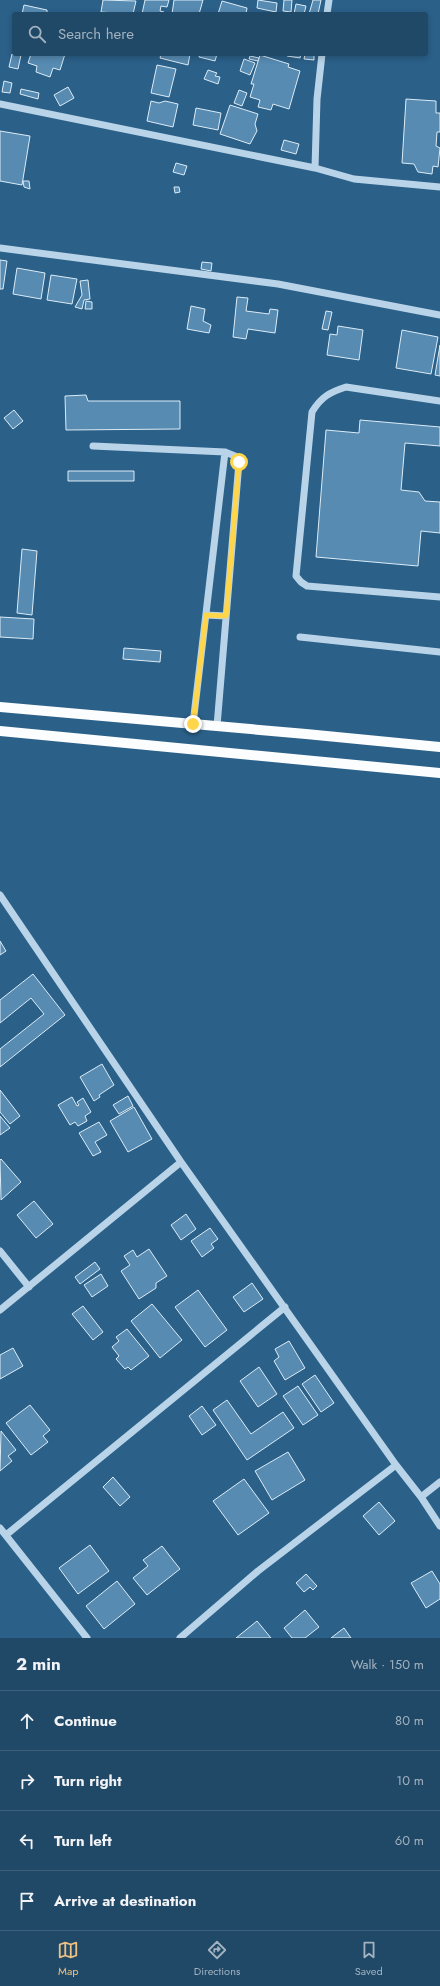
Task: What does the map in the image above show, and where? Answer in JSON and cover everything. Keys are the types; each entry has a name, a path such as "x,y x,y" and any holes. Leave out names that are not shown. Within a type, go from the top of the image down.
{"main road":[{"path":"0,708 217,726 440,747"},
{"path":"0,731 440,773"}],"street":[{"path":"327,12 329,0"},
{"path":"315,168 317,98 322,56"},
{"path":"0,104 315,168 354,179 440,187"},
{"path":"0,248 278,284 440,315"},
{"path":"440,401 346,387 332,391 320,399 312,412 296,576 307,586 440,596"},
{"path":"93,446 225,452 235,456 239,462 217,726"},
{"path":"193,724 225,452"},
{"path":"206,615 226,616"},
{"path":"300,637 440,652"},
{"path":"0,895 181,1162 396,1465 421,1497 440,1526"},
{"path":"0,1310 181,1162"},
{"path":"0,1251 29,1287"},
{"path":"6,1535 284,1307"},
{"path":"180,1638 258,1571 396,1465"},
{"path":"421,1497 440,1482"},
{"path":"0,1528 87,1638"}],"building":[{"path":"103,0 136,1 133,12 101,12"},
{"path":"145,0 169,0 167,7 161,6 160,11 164,12 142,12"},
{"path":"174,0 203,0 200,12 172,12"},
{"path":"258,0 277,3 276,12 257,8"},
{"path":"284,0 292,0 291,12 283,11"},
{"path":"313,0 321,0 318,12 310,12"},
{"path":"222,1 247,8 246,12 219,12"},
{"path":"296,4 306,6 304,12 294,12"},
{"path":"24,5 47,10 47,12 22,12"},
{"path":"12,54 12,56 21,56 18,69 9,67"},
{"path":"30,56 64,56 60,70 53,68 50,77 36,72 37,66 28,63"},
{"path":"160,56 190,56 188,65 160,58"},
{"path":"199,56 216,56 215,61"},
{"path":"250,56 259,58 258,61 249,59"},
{"path":"260,56 289,64 288,67 300,71 289,109 273,104 271,110 258,107 260,100 250,97 254,84 251,84"},
{"path":"287,56 300,56 300,58"},
{"path":"305,56 314,56 314,60 304,59"},
{"path":"244,59 255,63 250,75 240,71"},
{"path":"157,65 176,69 169,97 151,93"},
{"path":"208,70 217,73 215,76 220,77 218,84 204,79"},
{"path":"4,81 12,83 10,93 2,92"},
{"path":"68,87 74,98 60,106 54,95"},
{"path":"21,89 39,93 38,99 20,94"},
{"path":"239,90 247,93 242,106 234,103"},
{"path":"406,99 436,101 436,113 440,113 440,132 437,132 436,146 440,148 438,167 433,166 432,174 418,172 414,164 402,163"},
{"path":"151,101 159,103 165,101 178,104 173,127 147,121"},
{"path":"230,105 258,114 255,124 257,131 250,144 220,134"},
{"path":"196,108 221,113 218,130 193,125"},
{"path":"0,131 30,136 22,185 0,181"},
{"path":"284,140 299,144 296,154 281,150"},
{"path":"176,163 187,166 184,175 173,172"},
{"path":"23,181 29,181 30,189 24,187"},
{"path":"174,187 179,187 180,192 175,193"},
{"path":"0,260 7,261 3,289 0,289"},
{"path":"202,262 212,263 211,271 201,269"},
{"path":"17,268 45,273 41,299 13,294"},
{"path":"51,275 77,279 72,304 47,300"},
{"path":"88,280 90,299 84,300 82,309 75,307 82,295 80,281"},
{"path":"237,297 248,298 246,311 269,314 270,309 278,310 275,333 248,329 246,339 233,337"},
{"path":"86,301 92,302 92,309 85,309"},
{"path":"191,306 205,309 203,321 211,325 209,333 187,329"},
{"path":"326,311 332,312 328,330 322,329"},
{"path":"338,326 363,330 359,360 327,355 330,334 337,335"},
{"path":"402,330 438,337 431,374 396,368"},
{"path":"440,345 440,376 435,375"},
{"path":"86,395 88,401 180,401 180,429 66,430 65,396"},
{"path":"14,410 23,421 13,429 4,418"},
{"path":"360,420 440,427 440,446 405,443 401,490 419,492 425,501 440,502 440,533 421,531 418,566 316,557 326,430 359,433"},
{"path":"68,471 134,471 134,481 68,481"},
{"path":"22,549 37,551 32,615 17,613"},
{"path":"0,617 34,619 33,639 0,637"},
{"path":"124,648 161,651 160,662 123,659"},
{"path":"0,941 6,951 0,955"},
{"path":"33,974 65,1015 0,1067 0,1049 44,1014 31,998 0,1023 0,1000"},
{"path":"102,1064 114,1085 99,1095 100,1097 94,1101 80,1077"},
{"path":"0,1090 20,1116 10,1124 0,1112"},
{"path":"128,1096 133,1106 119,1114 113,1105"},
{"path":"72,1097 77,1106 79,1105 77,1102 83,1098 91,1112 85,1116 87,1121 78,1126 75,1122 70,1125 58,1105"},
{"path":"134,1107 152,1139 128,1152 110,1121"},
{"path":"0,1116 10,1128 0,1135"},
{"path":"99,1122 107,1135 95,1142 101,1152 93,1156 79,1133"},
{"path":"1,1159 21,1182 1,1200 0,1160"},
{"path":"34,1201 53,1224 36,1238 17,1215"},
{"path":"186,1214 196,1229 181,1240 171,1225"},
{"path":"210,1228 218,1239 211,1244 214,1248 202,1257 191,1241"},
{"path":"149,1249 167,1276 156,1283 156,1288 139,1299 121,1271 130,1265 124,1256 133,1250 137,1257"},
{"path":"95,1262 100,1269 80,1284 75,1277"},
{"path":"101,1274 108,1286 92,1297 84,1285"},
{"path":"252,1283 263,1299 244,1312 233,1297"},
{"path":"198,1290 227,1330 205,1347 175,1307"},
{"path":"152,1304 182,1340 160,1358 131,1321"},
{"path":"83,1306 103,1332 93,1340 72,1314"},
{"path":"127,1329 149,1356 131,1370 128,1367 125,1369 116,1359 119,1356 112,1347 119,1341 116,1337"},
{"path":"289,1341 305,1368 285,1380 274,1361 279,1357 275,1349"},
{"path":"13,1348 23,1366 0,1379 0,1355"},
{"path":"259,1367 277,1394 258,1407 240,1381"},
{"path":"315,1375 334,1403 321,1412 302,1384"},
{"path":"298,1386 318,1415 303,1425 283,1396"},
{"path":"227,1400 251,1434 283,1412 294,1428 247,1460 213,1410"},
{"path":"30,1405 50,1430 43,1436 48,1442 31,1455 6,1423"},
{"path":"202,1406 216,1425 202,1435 189,1416"},
{"path":"1,1431 16,1450 8,1456 12,1461 0,1471"},
{"path":"288,1452 305,1480 272,1500 255,1471"},
{"path":"113,1477 130,1497 120,1506 103,1487"},
{"path":"244,1479 269,1513 238,1535 213,1501"},
{"path":"379,1502 395,1521 379,1535 363,1516"},
{"path":"90,1545 109,1571 78,1594 59,1568"},
{"path":"162,1546 180,1569 147,1595 133,1578 148,1566 143,1560"},
{"path":"432,1571 440,1584 440,1599 426,1608 411,1583"},
{"path":"306,1574 317,1586 313,1590 310,1587 304,1592 296,1583"},
{"path":"117,1581 135,1604 104,1629 86,1606"},
{"path":"305,1610 319,1627 305,1638 292,1638 284,1628"},
{"path":"257,1621 271,1638 236,1638"},
{"path":"344,1628 351,1638 331,1638"}],"route":[{"path":"193,724 206,615 226,616 239,462"}]}
